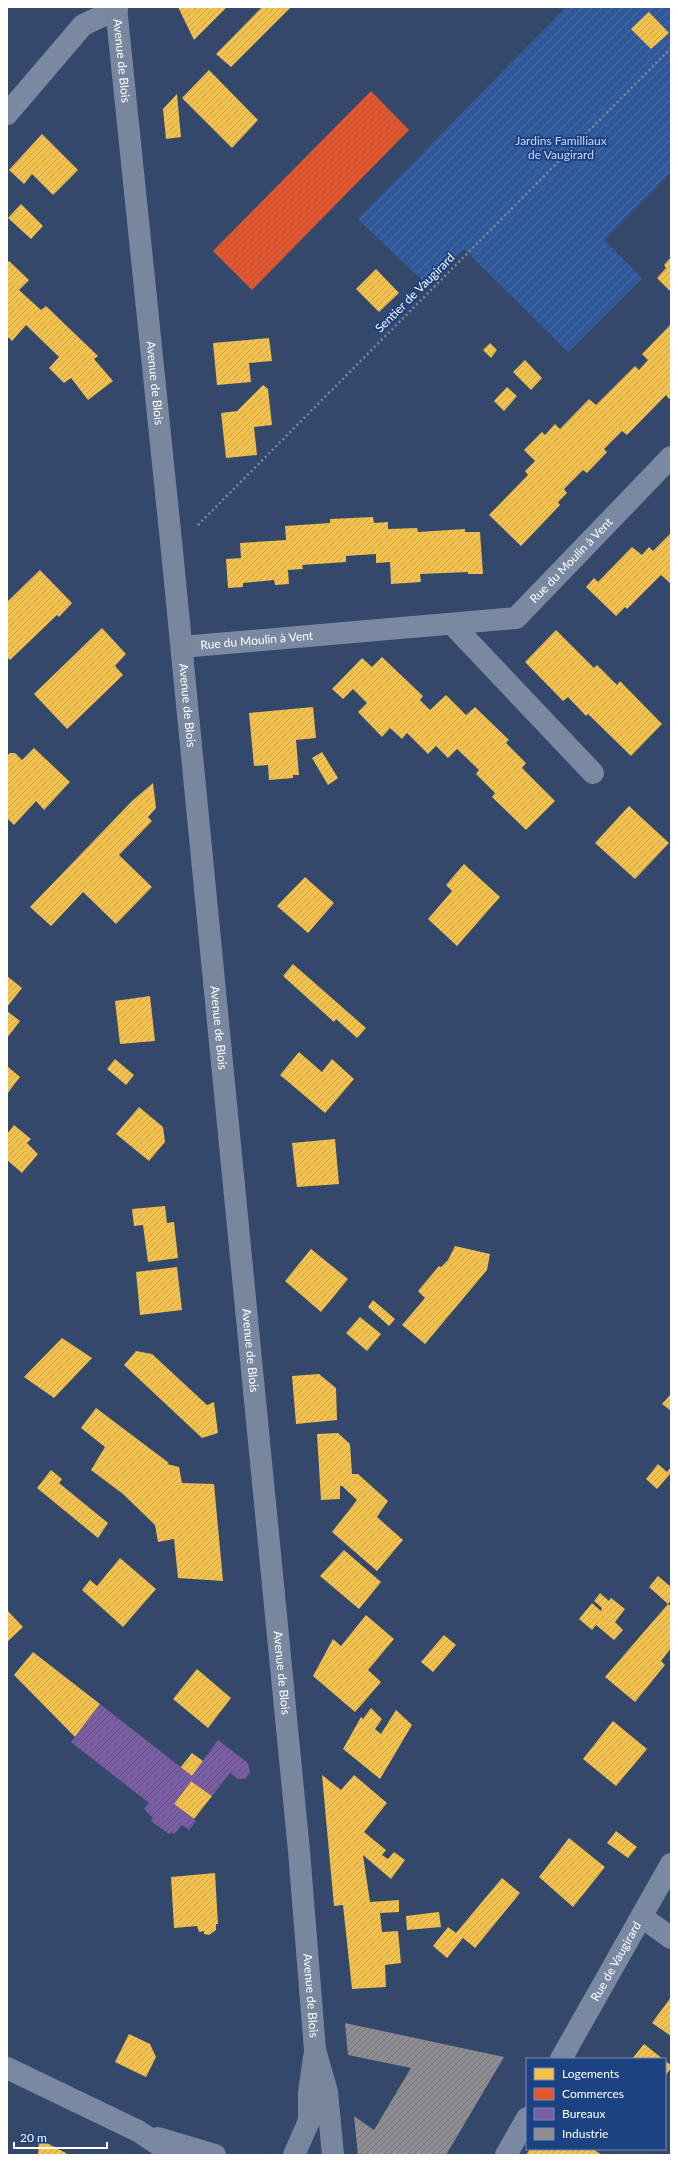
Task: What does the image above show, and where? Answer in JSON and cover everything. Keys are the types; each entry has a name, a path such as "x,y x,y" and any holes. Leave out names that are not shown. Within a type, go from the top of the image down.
{"main road":[{"name":"Avenue de Blois","path":"117,8 182,647 299,1851 315,2050 326,2092 333,2155"},
{"name":"Avenue de Blois","path":"294,2155 309,2121 308,2092 315,2050"}],"street":[{"path":"7,114 83,25 117,8"},
{"name":"Rue du Moulin à Vent","path":"182,647 516,618 671,457"},
{"path":"452,624 593,772"},
{"name":"Rue de Vaugirard","path":"562,2058 671,1864"},
{"path":"642,1917 671,1938"},
{"path":"7,2068 138,2131 174,2155"},
{"path":"506,2155 526,2120"},
{"path":"138,2131 215,2155"}],"path":[{"name":"Sentier de Vaugirard","path":"172,551 671,48"}],"green space":[{"name":"Jardins Familliaux de Vaugirard","path":"566,7 671,7 671,172 604,240 642,278 568,352 464,249 427,285 358,219"}],"building: Logements":[{"path":"178,7 227,7 194,40"},
{"path":"262,7 291,7 231,67 216,54"},
{"path":"649,12 669,33 651,49 631,29"},
{"path":"209,70 258,120 232,148 182,98"},
{"path":"177,94 181,137 166,139 163,109"},
{"path":"42,134 78,170 53,195 32,174 24,184 9,170"},
{"path":"21,204 43,226 31,239 8,218"},
{"path":"671,257 671,292 657,278 666,268 664,265"},
{"path":"9,261 29,280 19,290 41,310 46,306 98,356 94,359 113,381 88,400 71,378 64,383 49,368 59,357 26,325 12,341 7,336 7,263"},
{"path":"376,269 399,293 379,312 356,289"},
{"path":"671,324 671,397 669,399 666,395 627,435 622,431 604,449 607,452 587,473 583,470 564,489 567,493 558,502 560,505 521,546 489,515 528,475 525,471 535,461 524,450 542,432 545,435 555,424 560,429 589,399 596,405 635,366 639,370 648,360 642,354"},
{"path":"269,338 272,361 249,363 251,382 217,385 213,343"},
{"path":"490,343 497,350 491,358 483,350"},
{"path":"525,360 542,378 531,390 513,372"},
{"path":"263,385 268,389 272,425 254,427 257,455 226,458 221,413 237,411"},
{"path":"507,387 517,396 504,411 494,401"},
{"path":"373,517 374,523 388,522 388,529 417,528 418,532 465,529 465,532 480,532 483,574 468,574 468,572 420,574 421,582 391,584 390,562 376,563 376,554 346,556 346,562 302,565 303,569 288,570 289,584 275,585 274,580 243,583 243,587 228,588 226,559 241,558 240,543 286,540 285,526 330,523 330,519"},
{"path":"671,533 671,584 661,575 627,609 625,607 616,616 586,587 594,578 598,582 632,547 642,555 649,547 653,551"},
{"path":"40,570 72,603 59,617 57,615 10,660 7,657 7,602"},
{"path":"102,628 126,654 115,666 123,675 67,729 34,694"},
{"path":"556,630 594,668 597,665 617,685 620,681 662,724 631,756 588,714 586,716 568,697 563,701 525,662"},
{"path":"382,657 423,696 420,700 430,710 446,695 466,715 475,707 509,740 506,743 526,763 522,768 555,801 526,830 492,797 495,793 476,774 479,770 457,749 448,758 436,746 428,754 407,733 402,739 390,728 382,737 358,712 367,703 353,689 343,699 332,689 362,658 372,667"},
{"path":"313,707 316,738 296,740 299,775 293,775 293,778 269,780 268,765 254,766 249,713"},
{"path":"34,748 70,782 44,810 36,801 14,825 7,818 7,756 10,753 15,753 22,760"},
{"path":"322,752 338,778 328,785 312,758"},
{"path":"153,783 156,808 148,817 152,821 119,855 152,887 116,924 83,892 51,926 30,907 132,801"},
{"path":"629,806 669,843 635,879 595,843"},
{"path":"464,864 500,897 457,946 428,919 452,891 446,885"},
{"path":"305,877 334,903 308,933 277,906"},
{"path":"293,964 366,1028 357,1038 336,1019 334,1022 283,976"},
{"path":"7,976 22,988 7,1007"},
{"path":"150,996 155,1041 120,1044 115,1001"},
{"path":"7,1011 20,1021 7,1038"},
{"path":"299,1052 322,1072 332,1059 354,1079 325,1113 280,1075"},
{"path":"115,1059 134,1075 126,1085 107,1069"},
{"path":"7,1066 20,1077 7,1094"},
{"path":"139,1107 163,1127 165,1142 149,1161 116,1134"},
{"path":"14,1125 31,1139 27,1143 38,1154 22,1173 7,1160 7,1134"},
{"path":"335,1139 339,1184 297,1187 292,1143"},
{"path":"165,1206 167,1223 174,1222 178,1258 148,1262 143,1225 134,1226 132,1209"},
{"path":"455,1246 490,1254 487,1270 425,1344 402,1325 425,1298 418,1291 439,1266 441,1267 448,1260"},
{"path":"311,1249 348,1279 321,1312 285,1281"},
{"path":"177,1267 182,1310 140,1315 136,1272"},
{"path":"373,1300 395,1319 389,1326 368,1307"},
{"path":"360,1317 381,1334 367,1351 346,1333"},
{"path":"62,1338 92,1358 54,1398 24,1377"},
{"path":"136,1351 152,1354 207,1405 214,1402 218,1433 202,1438 124,1365"},
{"path":"319,1374 336,1388 337,1420 296,1424 292,1376"},
{"path":"671,1394 671,1411 662,1404"},
{"path":"96,1408 169,1463 167,1464 179,1467 182,1483 214,1484 223,1581 178,1578 174,1539 158,1542 155,1525 123,1494 91,1470 105,1447 81,1428"},
{"path":"338,1433 350,1444 352,1474 358,1474 388,1501 377,1517 403,1540 377,1571 332,1532 357,1500 342,1486 340,1486 340,1499 321,1500 317,1434"},
{"path":"658,1464 667,1472 671,1467 671,1475 670,1474 657,1489 646,1479"},
{"path":"51,1470 62,1479 59,1483 108,1523 98,1538 37,1488"},
{"path":"344,1550 381,1582 359,1609 320,1576"},
{"path":"120,1558 156,1589 123,1627 82,1590 90,1580 97,1586"},
{"path":"658,1576 671,1587 671,1600 668,1604 649,1587"},
{"path":"600,1593 609,1601 611,1598 625,1609 615,1622 623,1630 614,1640 596,1625 592,1630 579,1619 592,1603 601,1611 602,1608 594,1601"},
{"path":"668,1604 671,1606 671,1648 661,1661 665,1665 635,1702 605,1677"},
{"path":"7,1610 23,1627 7,1642"},
{"path":"366,1615 394,1639 368,1670 381,1682 355,1712 313,1676 333,1639 341,1646"},
{"path":"444,1635 456,1645 433,1672 421,1662"},
{"path":"33,1652 100,1704 75,1737 14,1675"},
{"path":"197,1669 231,1698 208,1728 173,1699"},
{"path":"371,1708 382,1719 375,1729 381,1734 396,1710 412,1725 380,1779 343,1749 361,1717 363,1719"},
{"path":"613,1721 647,1749 616,1786 583,1759"},
{"path":"192,1753 203,1761 192,1776 180,1768"},
{"path":"322,1775 341,1790 354,1775 387,1803 364,1832 386,1850 382,1855 388,1859 394,1852 405,1860 391,1879 363,1855 370,1902 399,1900 399,1912 380,1913 382,1932 398,1931 401,1963 385,1965 386,1987 352,1989 343,1905 334,1906"},
{"path":"191,1781 212,1796 194,1819 174,1804"},
{"path":"616,1831 637,1847 628,1858 607,1843"},
{"path":"569,1838 605,1867 573,1907 539,1877"},
{"path":"215,1873 218,1924 216,1924 216,1930 209,1935 204,1934 204,1931 199,1932 197,1926 174,1928 171,1877"},
{"path":"502,1878 520,1893 475,1948 463,1938 447,1958 433,1946 448,1927 456,1933"},
{"path":"439,1912 441,1927 407,1930 406,1916"},
{"path":"671,1997 671,2036 652,2023"},
{"path":"129,2034 150,2044 156,2057 146,2077 115,2062"},
{"path":"644,2044 662,2058 633,2058"},
{"path":"666,2062 671,2065 671,2068 666,2075"},
{"path":"39,2139 66,2153 66,2155 38,2155"},
{"path":"529,2150 594,2150 602,2155 526,2155"}],"building: Commerces":[{"path":"371,91 409,130 252,290 213,251"}],"building: Bureaux":[{"path":"100,1704 192,1776 218,1740 248,1763 250,1773 245,1779 238,1779 230,1773 212,1796 191,1781 174,1804 196,1821 189,1830 182,1825 174,1834 171,1832 169,1834 151,1821 153,1818 144,1809 149,1803 71,1742"}],"building: Industrie":[{"path":"345,2023 504,2057 446,2155 358,2155 354,2116 374,2130 411,2068 348,2055"}]}
